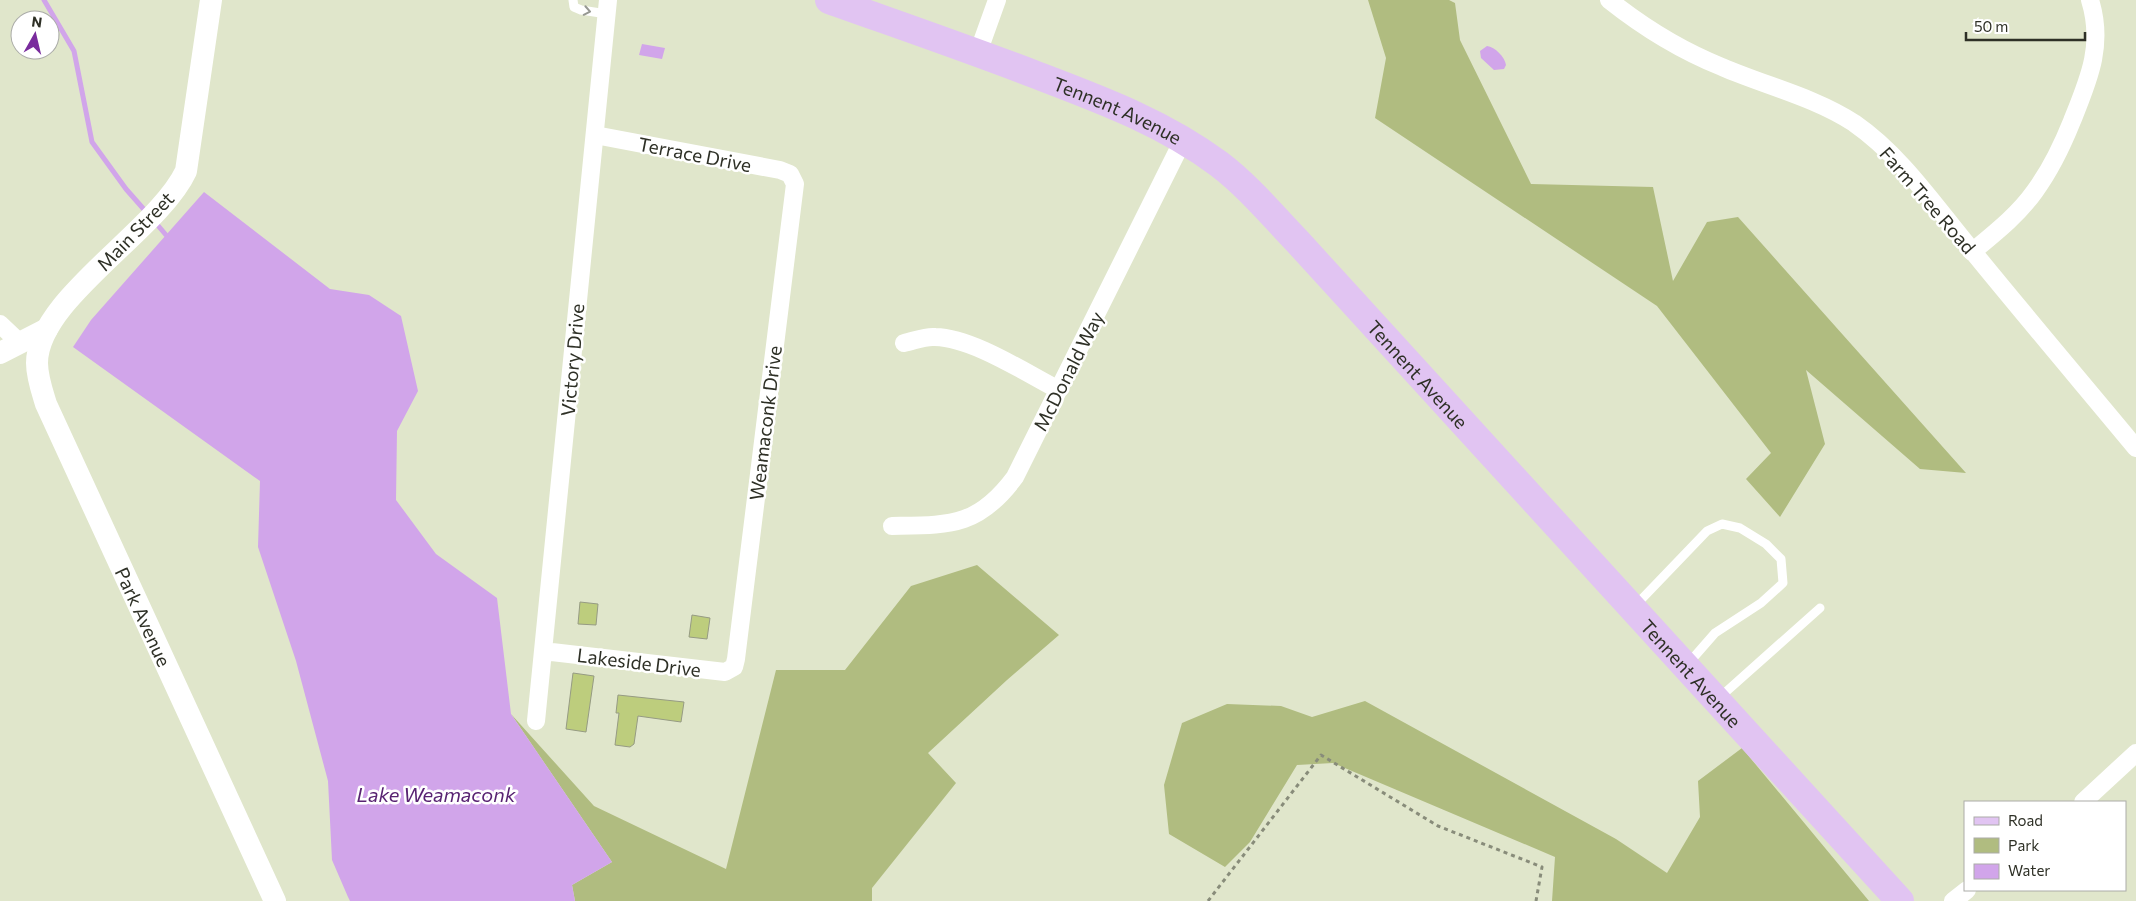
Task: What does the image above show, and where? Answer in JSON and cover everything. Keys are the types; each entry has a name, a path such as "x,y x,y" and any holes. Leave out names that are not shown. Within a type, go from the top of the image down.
{"main road":[{"name":"Tennent Avenue","path":"829,0 978,53 1110,103 1150,120 1220,165 1253,194 1900,901"}],"street":[{"name":"Main Street","path":"47,329 70,298 166,201 176,189 186,170 210,0"},
{"path":"978,53 997,0"},
{"name":"Farm Tree Road","path":"1609,0 1659,34 1694,54 1722,67 1816,102 1855,124 1879,143 1901,164 2136,448"},
{"path":"1972,252 2015,215 2035,192 2058,154 2093,65 2096,26 2090,0"},
{"name":"Victory Drive","path":"536,721 608,7"},
{"name":"Terrace Drive","path":"595,136 780,170 790,174 793,179"},
{"name":"McDonald Way","path":"892,526 955,523 972,516 991,504 1015,477 1183,140"},
{"name":"Weamaconk Drive","path":"734,667 738,649 794,194 793,179"},
{"path":"0,324 9,348 47,329"},
{"name":"Park Avenue","path":"47,329 39,348 37,362 38,380 46,404 275,901"},
{"path":"904,343 933,336 952,339 972,346 1058,390"},
{"name":"Lakeside Drive","path":"543,651 724,672 734,667"},
{"path":"2084,801 2136,753"},
{"path":"1953,901 1966,891"}],"lane":[{"path":"573,0 574,7 581,10 608,7"},
{"path":"1633,608 1707,531 1722,524 1740,528 1766,544 1781,559 1783,583 1761,603 1715,634 1686,666"},
{"path":"1716,700 1820,608"}],"path":[{"path":"1208,901 1321,755 1438,826 1542,867 1536,901"}],"green space":[{"path":"1368,0 1449,0 1455,3 1460,40 1531,184 1653,187 1673,281 1707,222 1738,217 1966,473 1920,469 1806,370 1825,444 1780,517 1746,479 1771,453 1657,306 1375,118 1386,58"},
{"path":"977,565 1059,635 928,753 956,783 872,888 872,901 575,901 572,885 612,862 511,714 594,806 726,869 776,670 845,670 911,586"},
{"path":"1365,701 1616,839 1667,873 1700,817 1698,781 1742,748 1869,901 1552,901 1555,857 1333,763 1297,765 1250,842 1225,867 1169,834 1164,785 1182,723 1227,704 1281,706 1312,717"}],"water":[{"path":"642,44 665,48 662,59 639,55"},
{"path":"1487,46 1496,50 1502,56 1506,65 1504,69 1494,70 1481,58 1480,51"},
{"name":"Lake Weamaconk","path":"204,192 330,289 369,295 401,316 418,391 397,431 396,500 436,554 497,598 511,714 612,862 572,885 575,901 350,901 332,860 328,781 296,661 258,547 260,481 73,347 91,320"}],"building":[{"path":"580,602 598,604 596,625 578,624"},
{"path":"692,615 710,618 707,639 689,637"},
{"path":"573,673 594,676 586,732 566,729"},
{"path":"618,695 684,702 681,722 638,716 634,744 630,747 615,745 619,713 616,713"}],"waterway":[{"path":"44,0 74,51 92,142 126,189 148,214"},
{"path":"155,222 166,235"}]}
